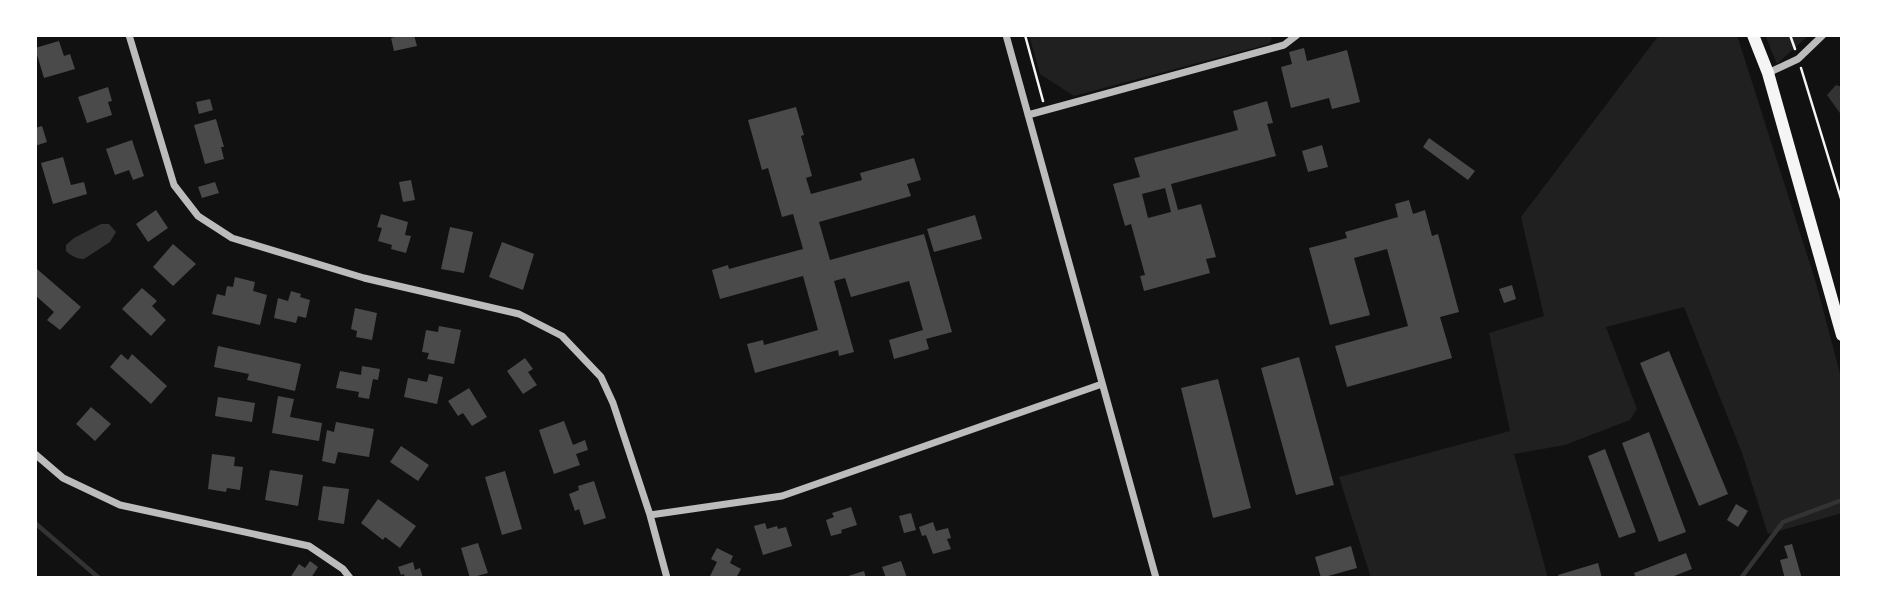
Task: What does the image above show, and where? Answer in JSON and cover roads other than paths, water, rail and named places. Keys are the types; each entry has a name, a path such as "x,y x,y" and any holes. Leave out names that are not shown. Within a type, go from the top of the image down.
{"main road":[{"path":"1753,35 1768,73 1842,335"}],"street":[{"path":"129,35 174,185 198,216 232,238 364,278 519,314 562,336 601,377 613,403 650,515 667,578"},
{"path":"1006,35 1156,578"},
{"path":"1028,115 1284,45 1297,35"},
{"path":"1768,73 1798,59 1823,35"},
{"path":"650,515 782,496 1102,384"},
{"path":"35,454 63,478 120,505 309,546 343,569 350,578"}],"waterway":[{"path":"1741,578 1783,522 1842,500"},
{"path":"35,523 99,578"}]}
